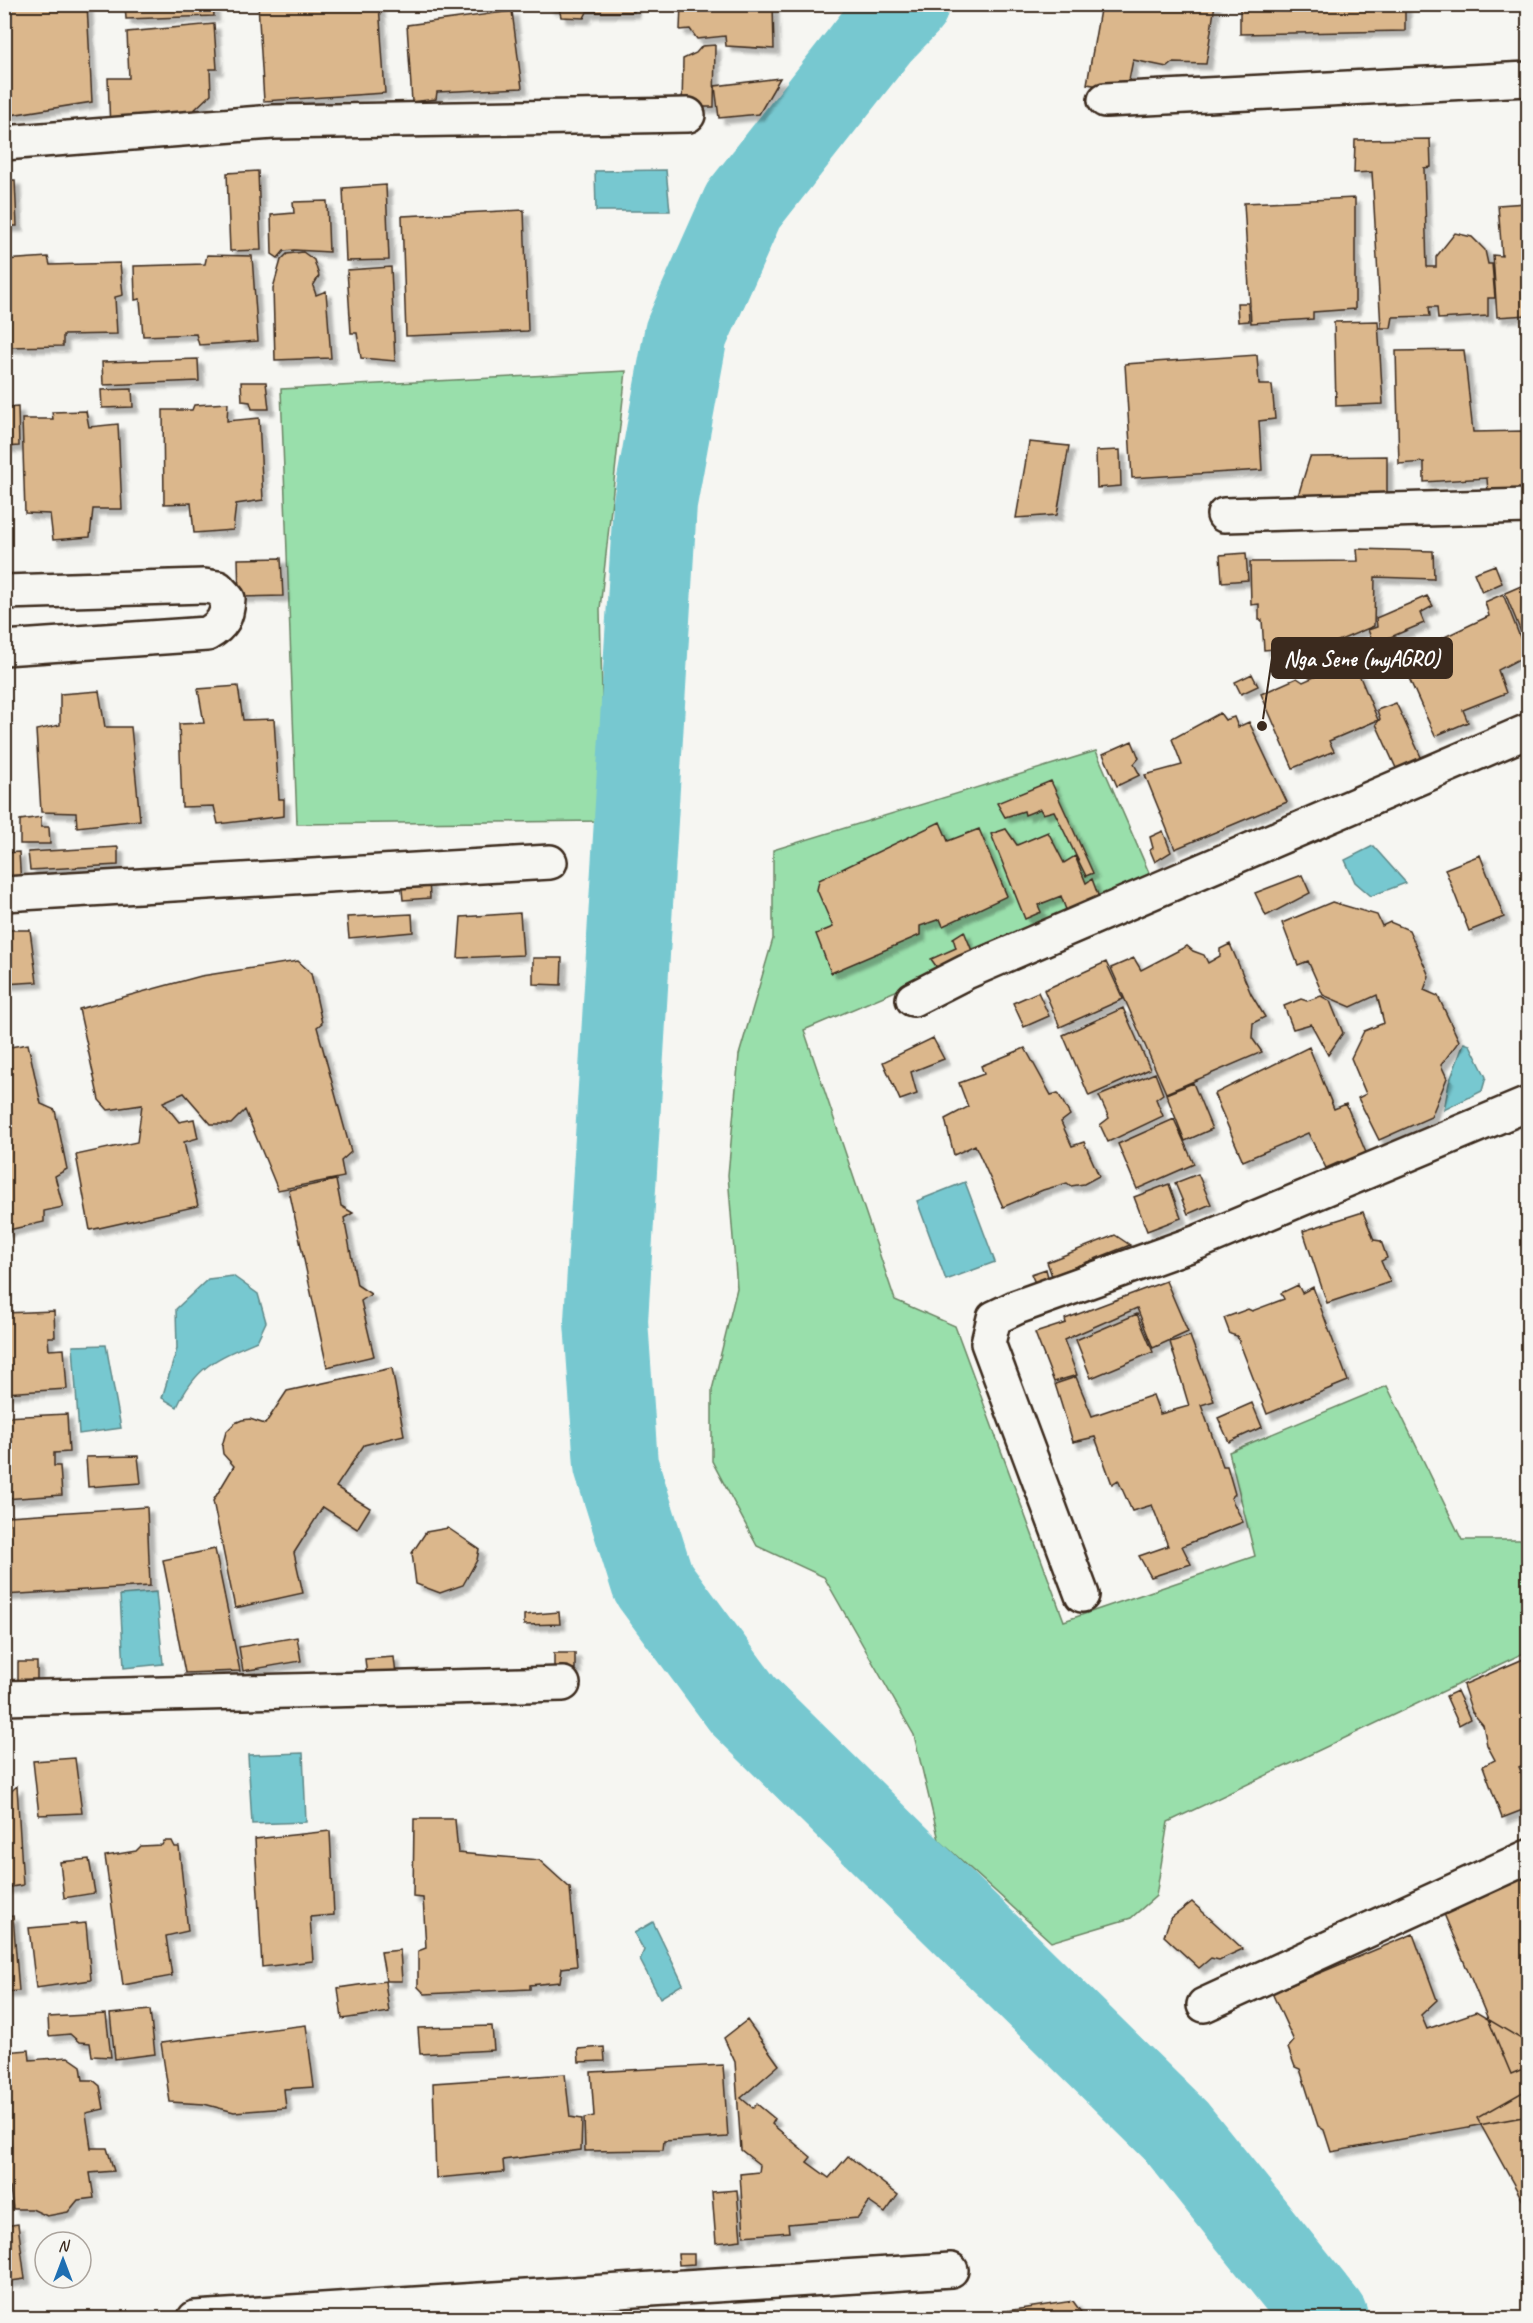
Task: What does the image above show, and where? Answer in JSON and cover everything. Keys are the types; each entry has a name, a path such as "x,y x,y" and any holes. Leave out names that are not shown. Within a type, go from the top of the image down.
{"street":[{"path":"1106,100 1528,79"},
{"path":"4,143 273,122 688,116"},
{"path":"1224,515 1528,506"},
{"path":"4,592 204,586 218,588 228,599 224,621 220,627 207,634 4,648"},
{"path":"913,999 977,967 1528,731"},
{"path":"4,894 550,862"},
{"path":"1082,1595 988,1343 994,1318 1017,1307 1198,1242 1528,1104"},
{"path":"4,1698 563,1684"},
{"path":"1204,2005 1528,1857"},
{"path":"195,2319 951,2270"}],"green space":[{"path":"626,371 600,609 605,821 297,824 281,389"},
{"path":"1096,751 1150,875 994,949 804,1030 895,1300 955,1326 1064,1621 1255,1556 1229,1452 1387,1386 1462,1540 1525,1540 1528,1552 1528,1651 1168,1822 1156,1896 1131,1918 1051,1942 939,1840 914,1735 824,1577 757,1546 712,1461 712,1390 737,1288 728,1175 739,1055 773,939 773,850"}],"water":[{"path":"666,170 670,211 596,211 595,171"},
{"path":"1373,846 1406,883 1371,896 1355,882 1345,860"},
{"path":"1464,1043 1470,1045 1486,1077 1482,1091 1444,1110 1449,1083"},
{"path":"965,1182 995,1262 946,1280 917,1201"},
{"path":"233,1276 258,1294 266,1322 257,1341 219,1359 200,1373 184,1393 177,1407 162,1398 177,1349 176,1309 208,1279"},
{"path":"106,1345 121,1428 79,1434 73,1346"},
{"path":"156,1592 163,1664 124,1668 120,1595"},
{"path":"303,1753 306,1822 252,1824 248,1755"},
{"path":"653,1922 683,1984 660,1998 640,1960 644,1950 634,1933"}],"building":[{"path":"4,4 87,4 92,102 4,116"},
{"path":"125,4 213,4 214,16 126,19"},
{"path":"258,4 379,4 385,93 264,101"},
{"path":"547,4 634,4 634,12 587,12 584,18 561,17 559,8 549,8"},
{"path":"681,4 773,4 774,49 726,46 725,36 697,39 690,29 680,30"},
{"path":"1101,4 1215,4 1206,64 1172,63 1167,67 1133,60 1127,90 1087,84"},
{"path":"1240,4 1405,4 1405,31 1240,34"},
{"path":"512,11 522,88 437,92 436,99 412,102 407,25"},
{"path":"214,24 217,69 210,69 211,94 192,112 137,115 139,129 110,129 108,78 129,78 127,32"},
{"path":"715,45 714,107 682,107 683,59 696,53 702,46"},
{"path":"780,78 759,114 719,118 715,86"},
{"path":"1430,139 1431,167 1424,168 1427,267 1436,267 1436,257 1455,233 1472,237 1485,250 1488,264 1492,264 1495,298 1488,298 1488,316 1438,319 1437,307 1429,307 1430,316 1393,317 1391,328 1381,328 1372,172 1354,173 1355,140"},
{"path":"258,171 261,250 230,251 227,173"},
{"path":"4,180 15,180 17,226 4,226"},
{"path":"386,185 389,260 346,261 343,188"},
{"path":"1525,186 1528,186 1528,315 1497,317 1493,255 1502,256 1498,205 1526,203"},
{"path":"1355,198 1355,309 1313,312 1313,319 1251,323 1244,203"},
{"path":"327,201 329,252 284,251 278,258 272,254 271,215 294,213 293,202"},
{"path":"524,210 528,331 406,336 402,216"},
{"path":"303,252 314,260 319,276 313,286 316,295 326,291 331,358 275,360 273,288 281,260 287,254"},
{"path":"207,255 252,256 258,341 199,345 196,334 143,336 140,299 135,300 134,266 205,264"},
{"path":"48,257 50,265 120,263 123,295 115,297 117,334 63,335 63,346 6,347 4,260"},
{"path":"391,267 395,361 361,358 357,333 351,333 347,270"},
{"path":"1237,303 1248,303 1249,321 1238,322"},
{"path":"1378,321 1383,404 1336,406 1334,322"},
{"path":"1464,350 1473,432 1524,431 1526,492 1488,493 1487,478 1424,482 1424,462 1399,464 1396,351"},
{"path":"1257,355 1259,385 1272,385 1275,419 1259,421 1262,470 1132,478 1125,364"},
{"path":"198,359 199,381 103,385 102,362"},
{"path":"241,382 266,382 269,409 252,409 250,402 242,401"},
{"path":"132,389 133,407 102,408 101,390"},
{"path":"228,403 227,421 259,418 263,500 236,504 233,530 194,533 191,503 164,504 163,410 192,410 194,405"},
{"path":"18,407 19,446 4,447 4,408"},
{"path":"86,411 89,427 118,424 122,509 93,509 90,537 53,540 50,514 25,513 22,419 53,419 52,412"},
{"path":"1029,442 1069,446 1057,515 1016,518"},
{"path":"1120,450 1121,486 1097,488 1096,451"},
{"path":"1387,456 1387,494 1343,495 1340,499 1297,499 1310,457"},
{"path":"1357,549 1433,551 1434,579 1375,577 1374,626 1331,644 1264,650 1259,604 1251,605 1250,562 1358,561"},
{"path":"1246,553 1248,580 1222,582 1220,555"},
{"path":"281,558 283,596 239,597 238,559"},
{"path":"1495,565 1502,583 1482,592 1474,573"},
{"path":"1521,586 1528,599 1528,649 1505,593"},
{"path":"1503,594 1527,655 1498,670 1506,693 1463,710 1468,722 1435,736 1400,658 1489,616 1485,602"},
{"path":"1427,596 1433,606 1420,613 1424,623 1374,644 1368,630 1377,627 1376,618"},
{"path":"1353,660 1378,720 1329,741 1334,751 1293,768 1261,694 1297,678 1303,682"},
{"path":"1252,674 1258,686 1241,694 1235,682"},
{"path":"238,686 243,720 274,719 279,799 284,799 284,816 218,824 214,806 182,807 179,724 204,723 198,689"},
{"path":"99,691 105,727 131,727 140,820 77,827 76,813 41,812 36,730 60,725 60,694"},
{"path":"1396,703 1422,759 1396,768 1376,724 1380,719 1377,710"},
{"path":"1220,713 1225,720 1234,717 1238,727 1249,722 1287,802 1175,849 1145,775 1182,765 1172,739"},
{"path":"1132,741 1139,758 1134,764 1140,775 1117,786 1103,754"},
{"path":"1051,781 1093,873 1086,876 1054,811 1043,814 1040,809 1025,815 1024,811 1005,817 997,803"},
{"path":"41,817 41,827 49,827 50,844 20,844 20,820"},
{"path":"940,822 948,841 979,829 1007,896 943,926 940,919 920,926 920,935 831,973 816,934 833,927 817,890 819,880"},
{"path":"1006,829 1017,845 1048,832 1064,863 1075,856 1086,883 1092,879 1101,903 1069,918 1061,896 1038,905 1041,912 1025,919 991,834"},
{"path":"1163,831 1171,852 1155,862 1150,850 1153,848 1150,837"},
{"path":"118,847 118,865 30,870 28,852"},
{"path":"19,852 21,885 4,885 4,853"},
{"path":"1480,855 1504,917 1469,931 1445,869"},
{"path":"1302,875 1310,893 1266,916 1255,893"},
{"path":"429,878 430,898 403,900 401,879"},
{"path":"1332,902 1377,915 1382,926 1390,922 1409,930 1429,976 1424,990 1438,996 1459,1041 1441,1065 1447,1078 1431,1117 1379,1140 1358,1098 1366,1094 1351,1058 1364,1031 1384,1023 1377,995 1351,1007 1323,995 1308,961 1298,965 1282,923"},
{"path":"520,913 523,955 458,958 461,917"},
{"path":"412,914 413,932 349,938 347,917"},
{"path":"4,930 30,930 37,982 4,984"},
{"path":"964,931 972,951 938,969 931,959 956,948 953,938"},
{"path":"1230,944 1251,994 1265,1017 1253,1023 1252,1038 1262,1052 1166,1093 1111,968 1134,958 1141,970 1187,946 1204,955 1208,963 1220,956 1220,949"},
{"path":"533,958 562,958 561,985 533,984"},
{"path":"298,961 311,973 322,1023 317,1027 351,1152 341,1161 344,1177 278,1190 245,1110 231,1124 211,1124 184,1093 163,1102 179,1122 194,1119 198,1138 184,1142 198,1206 90,1230 76,1155 137,1142 142,1105 108,1110 99,1100 79,1009 201,976"},
{"path":"1106,962 1123,999 1060,1027 1044,990"},
{"path":"1038,992 1049,1016 1024,1027 1013,1003"},
{"path":"1321,996 1330,1001 1343,1033 1328,1055 1311,1024 1293,1029 1284,1006 1301,999 1307,1001"},
{"path":"1123,1008 1150,1069 1089,1096 1063,1035"},
{"path":"933,1038 944,1059 911,1072 917,1094 900,1100 883,1062"},
{"path":"28,1044 41,1104 55,1110 67,1169 55,1176 63,1207 44,1211 44,1222 4,1231 4,1048"},
{"path":"1309,1047 1334,1109 1346,1104 1371,1165 1349,1175 1342,1161 1326,1168 1308,1133 1243,1161 1214,1094"},
{"path":"1025,1048 1051,1095 1058,1093 1070,1115 1061,1122 1072,1146 1084,1142 1099,1176 1084,1184 1071,1186 1067,1183 1043,1190 1003,1207 975,1145 954,1155 945,1119 968,1107 959,1083 984,1074 981,1066"},
{"path":"1155,1073 1163,1094 1156,1099 1163,1116 1108,1142 1100,1125 1109,1118 1099,1096"},
{"path":"1193,1083 1212,1129 1185,1141 1166,1094"},
{"path":"1174,1119 1194,1164 1137,1189 1118,1144"},
{"path":"1198,1174 1211,1204 1188,1214 1175,1183"},
{"path":"336,1180 341,1206 353,1213 344,1218 357,1285 371,1294 361,1301 374,1356 327,1367 289,1190"},
{"path":"1169,1184 1181,1218 1147,1231 1134,1197"},
{"path":"1363,1212 1374,1240 1381,1241 1387,1258 1381,1261 1390,1282 1327,1303 1303,1231"},
{"path":"1115,1235 1130,1245 1052,1276 1047,1262"},
{"path":"1046,1269 1048,1277 1035,1283 1031,1274"},
{"path":"1166,1281 1188,1332 1153,1348 1137,1308 1064,1340 1077,1375 1054,1382 1035,1333 1066,1323 1065,1319"},
{"path":"1298,1285 1302,1293 1313,1287 1348,1381 1267,1414 1237,1336 1230,1334 1224,1318 1284,1299 1281,1293"},
{"path":"54,1311 55,1337 48,1337 49,1350 64,1349 67,1389 4,1393 4,1313"},
{"path":"1137,1314 1153,1352 1091,1378 1076,1340"},
{"path":"1190,1336 1214,1401 1201,1405 1223,1466 1227,1466 1235,1494 1231,1498 1243,1522 1182,1546 1191,1564 1151,1577 1139,1556 1168,1546 1152,1505 1132,1511 1118,1480 1112,1484 1095,1437 1073,1442 1055,1384 1076,1377 1092,1416 1153,1395 1160,1414 1189,1406 1170,1342"},
{"path":"392,1368 404,1435 364,1445 336,1487 370,1508 357,1529 323,1507 294,1553 303,1593 235,1608 213,1501 234,1466 223,1454 222,1446 226,1432 242,1420 250,1419 265,1424 287,1391"},
{"path":"1252,1403 1262,1427 1229,1442 1218,1418"},
{"path":"67,1414 69,1452 54,1453 54,1466 60,1466 62,1495 4,1499 4,1417"},
{"path":"138,1456 141,1483 88,1487 86,1457"},
{"path":"147,1507 150,1586 4,1595 4,1539 9,1539 8,1516"},
{"path":"448,1528 479,1549 477,1560 463,1585 440,1593 416,1584 412,1553 426,1532"},
{"path":"215,1549 240,1671 185,1673 163,1560"},
{"path":"559,1612 560,1624 524,1625 524,1615"},
{"path":"297,1637 301,1661 243,1671 239,1647"},
{"path":"554,1653 575,1653 575,1669 554,1669"},
{"path":"394,1657 396,1675 367,1677 365,1659"},
{"path":"1528,1657 1528,1763 1519,1767 1528,1787 1528,1808 1502,1818 1483,1766 1495,1760 1487,1745 1483,1725 1472,1712 1463,1685"},
{"path":"18,1662 37,1662 37,1681 18,1681"},
{"path":"1457,1691 1470,1719 1459,1725 1446,1696"},
{"path":"75,1758 82,1813 39,1815 33,1761"},
{"path":"17,1786 23,1885 4,1888 4,1798"},
{"path":"414,1819 455,1819 458,1853 539,1860 570,1888 577,1966 562,1968 560,1982 530,1985 530,1989 425,1994 418,1987 418,1951 426,1948 423,1898 413,1897"},
{"path":"330,1831 334,1915 310,1917 313,1961 262,1967 255,1839"},
{"path":"164,1841 172,1841 175,1847 179,1847 188,1931 166,1936 172,1976 123,1985 105,1856 136,1851 141,1846 162,1845"},
{"path":"89,1859 95,1893 64,1898 60,1862"},
{"path":"1528,1875 1528,2067 1511,2074 1444,1914"},
{"path":"1192,1902 1243,1949 1219,1960 1211,1958 1199,1968 1164,1936 1170,1919"},
{"path":"13,1916 19,1991 4,1992 4,1917"},
{"path":"86,1923 91,1980 36,1988 29,1928"},
{"path":"1413,1934 1437,2000 1421,2015 1427,2029 1476,2012 1528,2043 1528,2116 1331,2152 1324,2130 1318,2126 1300,2069 1295,2067 1288,2048 1294,2041 1272,1993"},
{"path":"400,1950 402,1981 386,1981 381,1952"},
{"path":"385,1981 389,2012 342,2019 338,1988"},
{"path":"150,2010 155,2054 115,2059 110,2014"},
{"path":"106,2014 111,2057 92,2056 90,2043 79,2042 70,2034 49,2036 48,2017"},
{"path":"747,2020 779,2065 741,2098 753,2108 757,2104 775,2119 772,2124 811,2157 807,2162 829,2178 848,2156 898,2195 885,2213 869,2202 858,2218 788,2224 789,2232 744,2236 740,2174 759,2172 760,2165 741,2150 735,2062 724,2038"},
{"path":"306,2025 314,2087 284,2089 286,2108 234,2112 204,2104 170,2102 161,2043"},
{"path":"492,2026 494,2050 420,2054 418,2028"},
{"path":"604,2047 605,2061 579,2062 578,2049"},
{"path":"29,2050 30,2060 68,2057 81,2066 83,2080 93,2080 100,2086 104,2109 86,2113 91,2148 107,2148 114,2171 90,2173 94,2198 78,2200 68,2212 47,2216 32,2209 13,2209 10,2188 4,2185 4,2147 11,2147 4,2099 4,2052"},
{"path":"723,2065 728,2137 664,2141 663,2150 585,2151 584,2118 594,2116 591,2072"},
{"path":"565,2074 570,2117 582,2119 581,2150 503,2160 504,2172 436,2178 433,2083"},
{"path":"1528,2089 1528,2210 1477,2118"},
{"path":"737,2190 741,2240 716,2243 712,2192"},
{"path":"18,2224 25,2279 4,2282 4,2226"},
{"path":"678,2254 694,2254 694,2264 679,2265"},
{"path":"1073,2301 1085,2318 1001,2318 1000,2312"}],"waterway":[{"path":"907,4 879,33 743,206 686,334 655,503 606,1321 616,1465 653,1583 743,1705 1176,2131 1326,2318"}],"place":[{"name":"Nga Sene (myAGRO)","path":"1262,726"}]}
